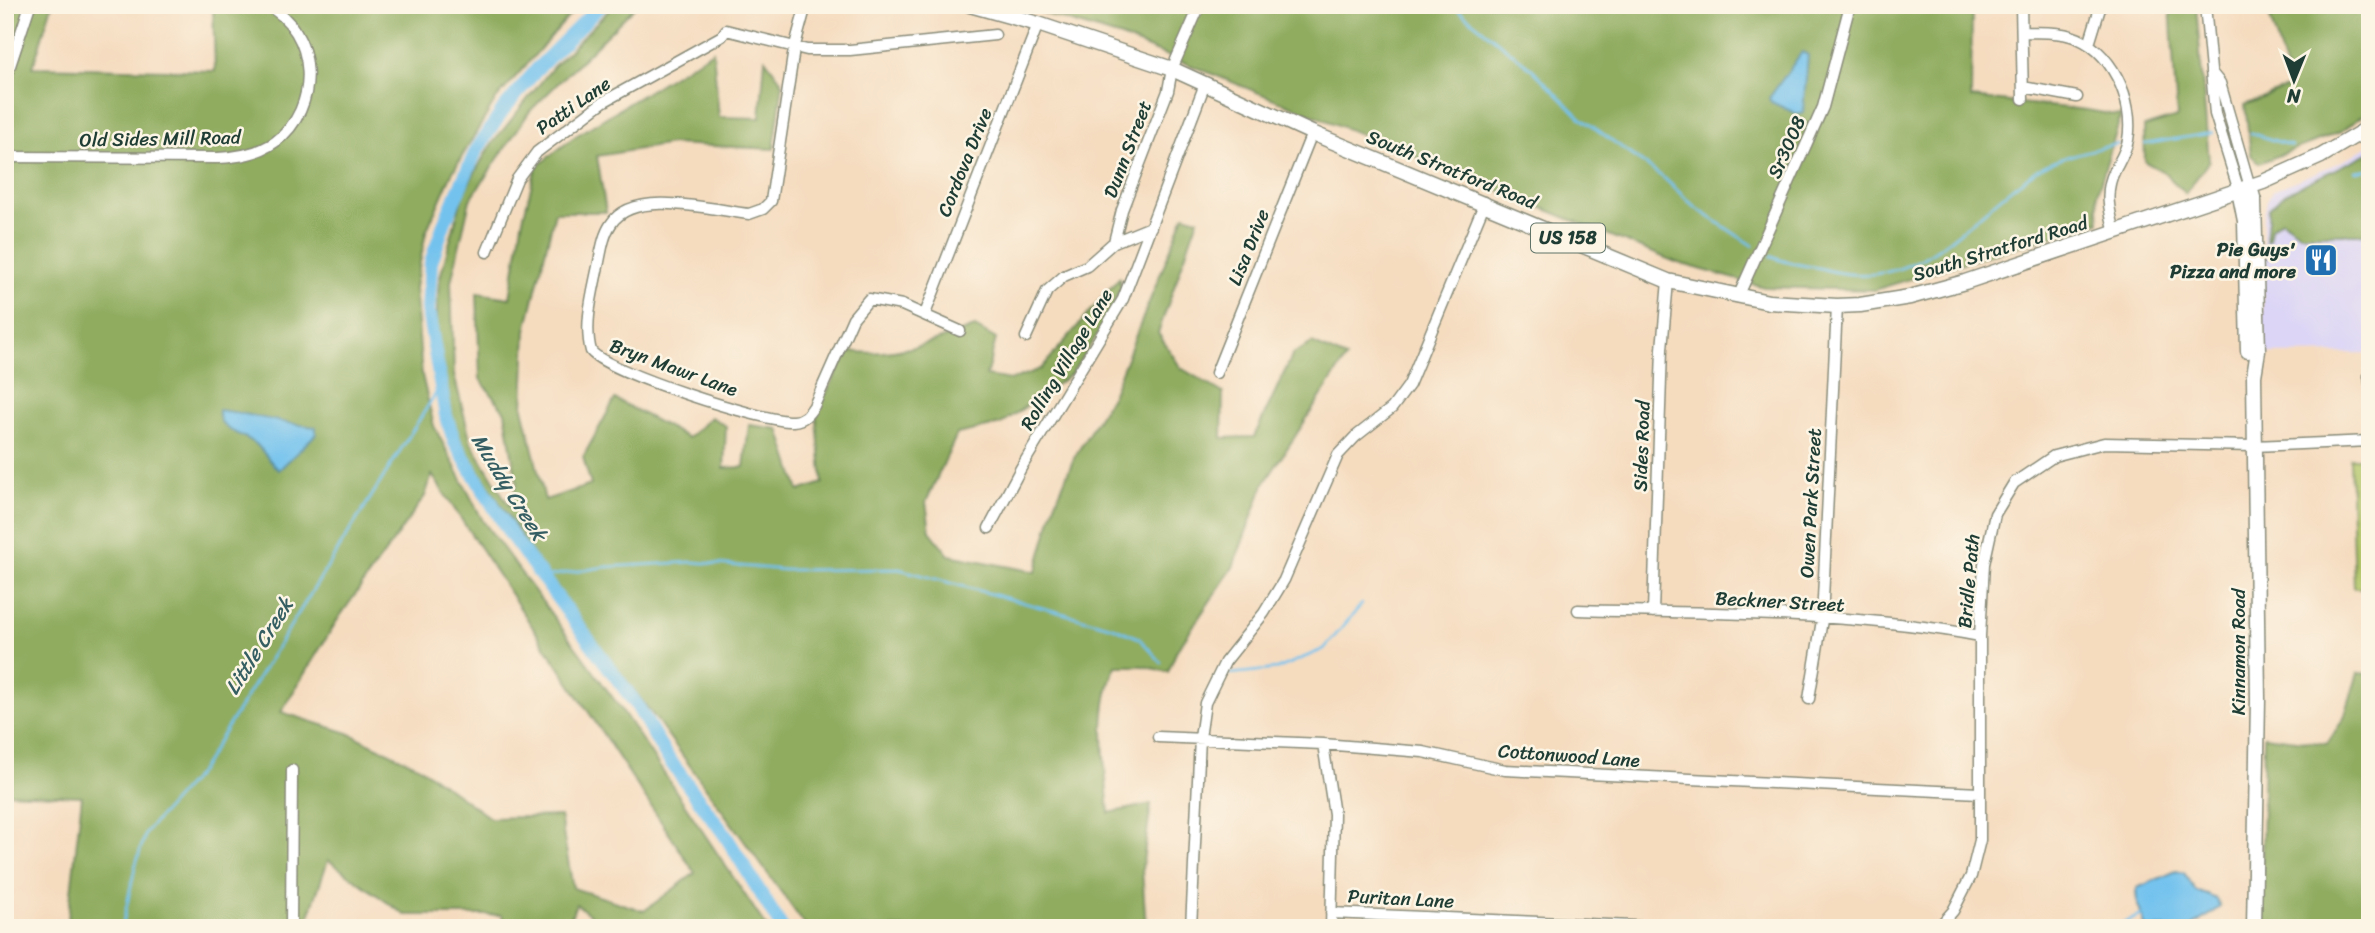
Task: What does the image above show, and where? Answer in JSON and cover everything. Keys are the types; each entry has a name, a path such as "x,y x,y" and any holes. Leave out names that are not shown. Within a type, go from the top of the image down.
{"main road":[{"name":"South Stratford Road","path":"970,5 1038,24 1172,69 1312,133 1485,202 1668,281 1738,297 1837,306 1910,297 1965,282 2244,189"},
{"name":"US 158","path":"2244,189 2320,156 2370,127"},
{"name":"Kinnamon Road","path":"2244,189 2254,201 2258,351 2254,376 2258,685 2254,928"}],"street":[{"path":"5,81 30,5"},
{"name":"Old Sides Mill Road","path":"5,157 218,158 240,156 267,147 285,134 299,116 307,96 308,77 306,55 298,35 282,15 266,5"},
{"name":"Bryn Mawr Lane","path":"806,5 794,49 779,158 769,204 750,214 654,204 632,206 620,214 607,231 601,254 590,314 591,351 605,363 671,387 761,416 795,421 804,418 814,406 844,335 864,303 876,298 925,314 960,331"},
{"name":"Dunn Street","path":"1114,242 1122,211 1168,91 1172,69 1199,5"},
{"name":"Sr3008","path":"1738,297 1823,107 1850,5"},
{"path":"2021,5 2023,93 2077,97"},
{"path":"2089,44 2101,5"},
{"name":"Kinnamon Road","path":"2205,5 2211,72 2220,83 2220,112 2244,189"},
{"name":"Cordova Drive","path":"925,314 1038,24"},
{"name":"Patti Lane","path":"487,252 517,178 537,152 603,102 722,36 726,30 794,49"},
{"path":"2022,33 2062,34 2089,44 2116,75 2129,118 2128,141 2114,171 2108,194 2115,232"},
{"path":"794,49 850,50 995,35"},
{"name":"Rolling Village Lane","path":"989,528 1021,468 1123,299 1205,84"},
{"name":"Lisa Drive","path":"1216,373 1312,133"},
{"path":"1191,928 1200,738 1205,703 1225,662 1278,590 1338,455 1355,437 1392,408 1409,385 1485,202"},
{"path":"1026,337 1047,290 1064,276 1087,266 1114,242 1151,227"},
{"name":"Sides Road","path":"1653,612 1662,349 1668,281"},
{"name":"Owen Park Street","path":"1809,699 1822,620 1837,306"},
{"path":"2370,376 2370,383"},
{"name":"Bridle Path","path":"1938,928 1953,911 1971,876 1980,840 1980,636 1984,564 1990,528 2005,494 2026,473 2068,450 2104,443 2254,446 2370,441"},
{"name":"Beckner Street","path":"1578,610 1822,620 1941,628 1980,636"},
{"name":"Cottonwood Lane","path":"1158,737 1323,744 1423,752 1505,770 1979,793"},
{"path":"1323,744 1334,814 1331,928"},
{"path":"291,928 292,770"},
{"name":"Puritan Lane","path":"1331,913 1679,928"}],"shaded area":[{"path":"2370,144 2370,353 2263,354 2263,219 2272,191 2347,159"}],"green space":[{"path":"5,5 52,5 33,67 215,71 213,5 579,5 496,99 451,175 426,232 415,287 422,375 434,426 483,521 619,706 767,928 607,928 576,904 567,928 503,928 502,915 405,915 328,860 305,928 67,928 82,796 5,793","holes":["432,475 695,873 644,911 573,888 560,816 490,818 418,766 348,733 281,712 338,619 425,496"]},
{"path":"614,5 637,5 530,111 470,200 451,282 454,375 471,442 509,506 517,484 505,412 480,379 477,293 510,298 522,223 536,167 574,137 713,51 719,117 760,118 765,59 783,83 774,149 671,144 597,156 606,212 555,212 526,330 523,408 545,500 591,485 583,457 615,399 688,438 711,417 726,426 724,468 744,467 749,425 779,429 799,491 823,483 816,412 849,351 866,353 898,350 929,343 975,327 996,339 986,376 1011,380 1041,369 1119,278 1121,287 1104,325 1071,374 1001,424 957,434 926,502 930,531 949,555 1036,572 1055,504 1074,458 1112,395 1184,215 1198,219 1158,333 1181,368 1223,393 1222,438 1254,437 1293,354 1312,343 1346,358 1264,484 1233,567 1177,650 1168,672 1143,666 1116,666 1110,683 1105,701 1103,738 1109,813 1151,804 1142,869 1146,928 807,928 659,723 552,584 455,434 436,326 439,281 463,194 488,149 553,67"},
{"path":"1016,5 1972,5 1971,98 2121,116 2097,194 2099,222 1874,290 1764,287 1678,263 1121,37"},
{"path":"2170,5 2196,5 2209,161 2185,194 2164,172 2145,162 2144,127 2177,117"},
{"path":"2266,5 2370,5 2370,110 2340,132 2259,163 2251,155 2245,105 2291,86"},
{"path":"2370,152 2370,234 2301,234 2281,220 2271,228 2269,240 2266,241 2269,208 2286,193"},
{"path":"2350,458 2370,458 2370,588 2354,588"},
{"path":"2358,673 2370,674 2370,928 2261,928 2264,736 2327,744 2344,718"}],"water":[{"path":"1802,52 1808,55 1803,112 1797,114 1771,102 1769,98"},
{"path":"219,410 316,427 316,434 279,470 257,445 222,423"},
{"path":"2176,871 2184,873 2196,891 2217,899 2220,907 2190,928 2146,928 2138,905 2137,888"}],"waterway":[{"name":"Muddy Creek","path":"601,5 538,68 503,110 476,151 445,221 431,262 428,311 446,416 455,443 511,535 636,704 665,754 725,835 782,928"},
{"path":"1452,5 1532,69 1581,118 1665,179 1696,208 1753,246"},
{"path":"2145,144 2212,133"},
{"path":"2250,133 2292,146"},
{"path":"1770,256 1791,263 1861,275 1890,271 1917,261 1941,246 2037,170 2066,157 2118,144"},
{"path":"2356,171 2370,169"},
{"name":"Little Creek","path":"122,928 135,867 146,832 200,771 441,385"},
{"path":"542,577 604,567 693,562 785,570 899,569 1113,627 1139,638 1161,662"},
{"path":"1230,674 1277,669 1324,649 1362,604"},
{"path":"2112,928 2142,915"}],"place":[{"name":"Pie Guys' Pizza and more","path":"2321,260"}]}
